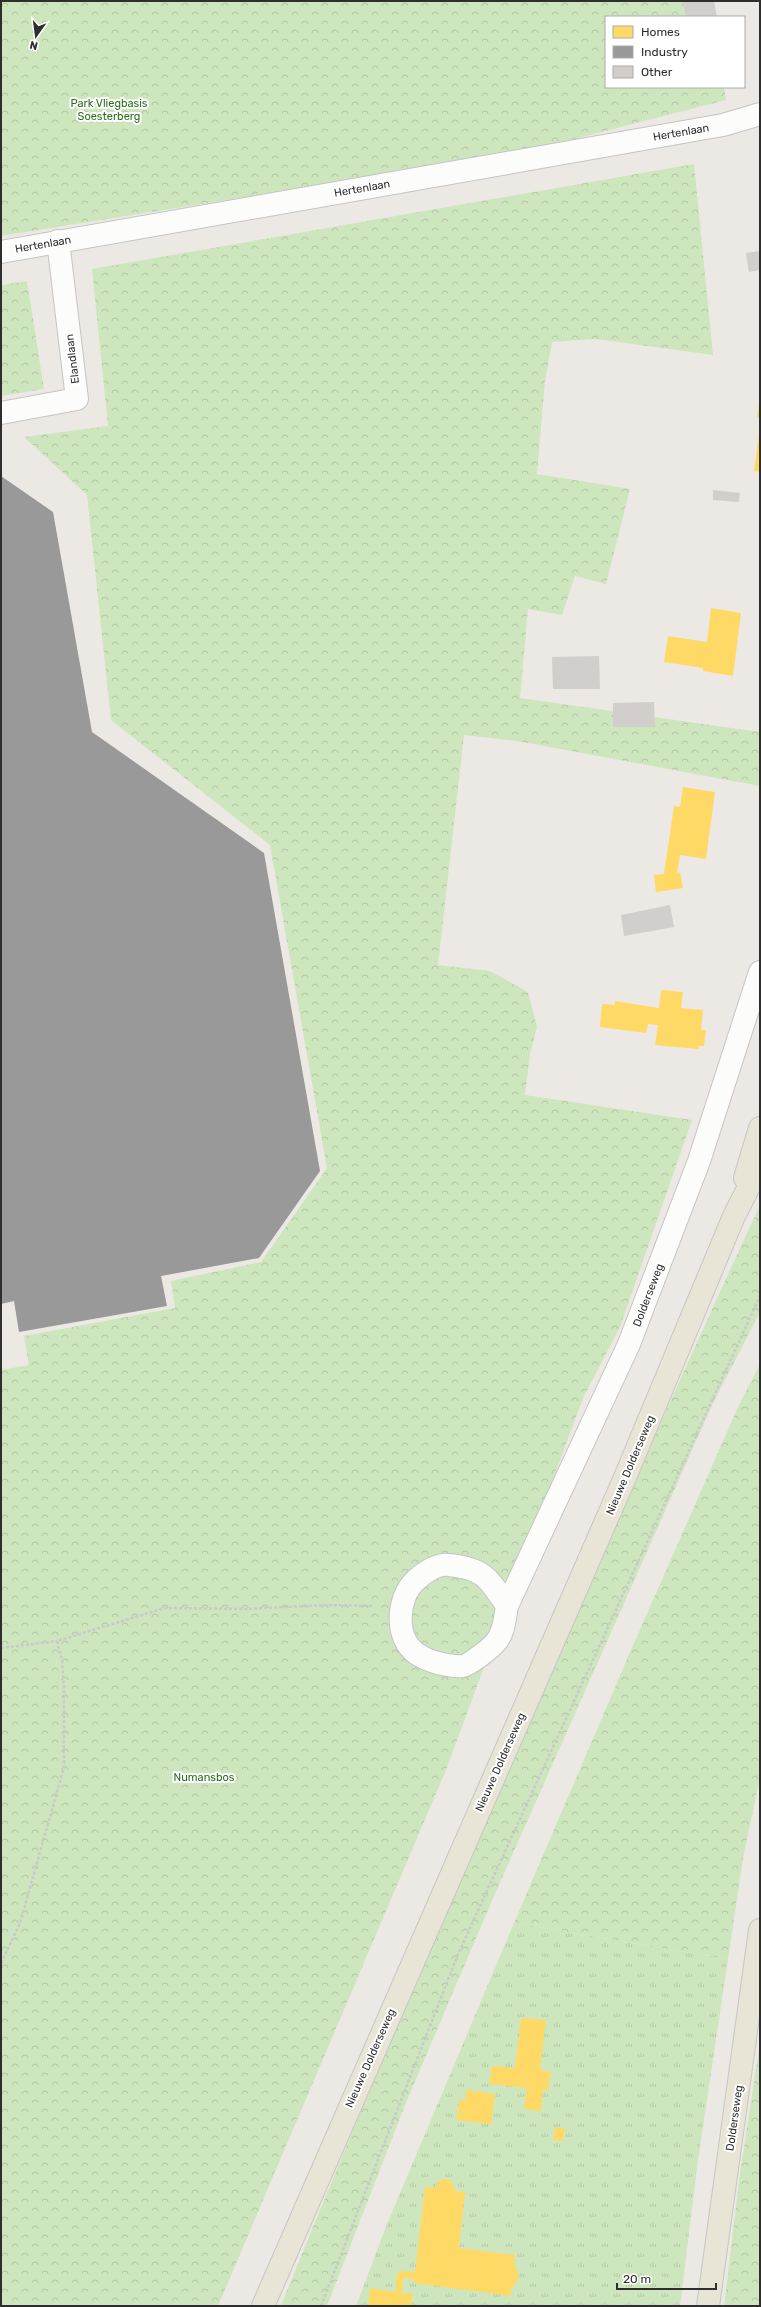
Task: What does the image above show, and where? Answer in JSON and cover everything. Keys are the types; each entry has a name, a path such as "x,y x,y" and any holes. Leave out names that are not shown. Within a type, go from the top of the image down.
{"main road":[{"name":"Nieuwe Dolderseweg","path":"734,1216 760,1128"},
{"name":"Nieuwe Dolderseweg","path":"263,2306 623,1482 734,1216 760,1165"},
{"name":"Dolderseweg","path":"708,2306 760,1930"}],"street":[{"name":"Hertenlaan","path":"1,252 723,125 760,114"},
{"name":"Hertenlaan","path":"723,125 760,128"},
{"name":"Elandlaan","path":"1,413 77,399 58,241"},
{"name":"Dolderseweg","path":"507,1606 487,1577 467,1567 443,1564 420,1576 410,1585 400,1606 401,1628 409,1645 417,1654 444,1664 465,1666 496,1643 503,1628 507,1606 629,1344 699,1161 760,972"}],"path":[{"path":"321,2306 458,1954 760,1296"},
{"path":"1,1648 57,1641 165,1608 245,1609 326,1605 400,1606"},
{"path":"1,1963 20,1923 64,1767 64,1687 62,1660 57,1641"}],"green space":[{"name":"Park Vliegbasis Soesterberg","path":"1,1 708,1 712,16 605,16 605,88 724,88 726,100 520,153 1,236"},
{"name":"Numansbos","path":"694,164 713,355 596,339 552,342 545,381 537,474 630,489 606,584 575,576 562,615 528,609 520,698 760,732 760,786 517,741 464,735 438,965 490,971 528,992 537,1027 530,1054 525,1095 692,1120 620,1327 583,1398 446,1770 218,2306 1,2306 1,1370 29,1365 24,1336 175,1308 171,1281 261,1262 327,1168 270,845 111,720 87,495 24,437 108,426 92,269"},
{"path":"27,281 44,389 1,396 1,285"},
{"path":"760,1205 760,1312 713,1403 494,1896 405,2105 327,2306 281,2306 376,2075 510,1764 651,1444"},
{"path":"760,1364 760,1778 743,1858 728,1959 514,1923 631,1650 738,1407"},
{"path":"514,1923 728,1959 698,2160 680,2306 356,2306 387,2224"},
{"path":"760,2042 760,2306 724,2306 739,2181"}],"building: Homes":[{"path":"760,404 760,418 757,417"},
{"path":"760,434 760,472 754,471"},
{"path":"711,608 741,613 733,676 703,671 703,668 664,662 668,636 707,642"},
{"path":"683,787 715,792 706,859 680,855 677,873 680,872 683,888 656,892 654,875 664,874 674,806 680,807"},
{"path":"661,990 683,992 681,1008 703,1010 701,1030 706,1030 704,1046 699,1046 698,1049 655,1045 658,1025 648,1024 646,1033 600,1027 602,1004 615,1005 615,1001 659,1008"},
{"path":"521,2018 546,2020 540,2070 551,2072 548,2090 543,2089 541,2111 524,2109 527,2088 489,2084 492,2066 515,2068"},
{"path":"466,2090 495,2094 491,2124 457,2120 459,2100 465,2101"},
{"path":"555,2127 565,2129 563,2141 553,2140"},
{"path":"444,2179 450,2180 454,2185 455,2191 465,2192 459,2248 515,2255 514,2262 519,2276 511,2289 511,2296 414,2283 414,2279 405,2278 403,2280 402,2293 413,2294 411,2306 368,2306 370,2288 395,2292 397,2274 401,2271 415,2272 425,2187 435,2188 438,2182"}],"building: Industry":[{"path":"1,476 53,512 92,732 264,853 320,1171 259,1258 161,1276 167,1306 19,1332 14,1301 1,1304"}],"building: Other":[{"path":"683,1 714,1 717,16 686,16"},
{"path":"760,251 760,270 749,272 746,253"},
{"path":"713,490 740,493 739,502 713,500"},
{"path":"599,656 600,689 553,689 552,657"},
{"path":"654,702 655,727 613,727 613,703"},
{"path":"670,905 674,927 624,936 621,915"}]}
